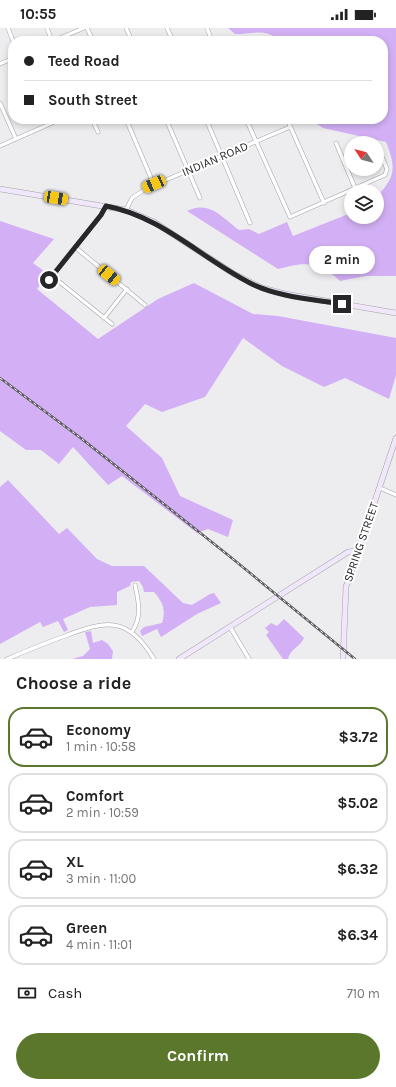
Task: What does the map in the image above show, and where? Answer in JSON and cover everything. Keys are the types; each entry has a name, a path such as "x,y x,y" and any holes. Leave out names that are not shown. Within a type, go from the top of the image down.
{"main road":[{"path":"0,189 126,210 154,222 234,274 262,288 285,294 396,313"},
{"name":"SPRING STREET","path":"343,659 346,587 396,438"},
{"path":"179,659 348,552 357,551"}],"street":[{"path":"66,36 86,28"},
{"path":"0,103 8,121"},
{"path":"9,124 16,139"},
{"path":"0,146 48,124"},
{"path":"94,124 98,132"},
{"path":"128,124 154,184"},
{"path":"168,124 200,198"},
{"path":"208,124 250,223"},
{"path":"248,124 290,217 344,193"},
{"path":"289,124 324,203"},
{"name":"INDIAN ROAD","path":"126,210 135,196 154,184 290,127"},
{"path":"336,143 353,184"},
{"path":"384,163 386,168 386,173 384,175"},
{"path":"365,184 383,176"},
{"path":"49,280 101,215 106,206"},
{"path":"75,247 145,305"},
{"path":"52,276 112,324"},
{"path":"104,318 127,289"},
{"path":"380,488 396,495"},
{"path":"132,632 138,620 140,611 135,585"},
{"path":"7,659 94,625 115,625 132,632 141,640 154,659"},
{"path":"230,627 249,659"}],"shaded area":[{"path":"228,28 396,28 396,276 366,276 340,281 325,269 311,264 296,265 278,269 187,211 195,208 209,209 239,230 249,229 259,234 287,222 293,236 344,216 344,224 384,224 384,188 391,177 393,165 386,142 384,142 384,136 359,136 323,128 317,124 388,124 388,36 272,36 264,33 235,34"},
{"path":"0,221 54,239 33,263 48,274 37,289 98,339 158,299 194,283 253,314 278,316 396,338 396,375 389,399 345,378 324,387 282,366 243,338 205,397 162,412 145,404 126,426 162,458 180,496 233,520 228,537 208,529 197,533 122,476 108,485 73,447 59,464 41,450 26,450 0,431"},
{"path":"8,480 59,534 67,528 97,559 112,566 144,566 183,603 192,605 214,593 221,603 197,614 161,637 157,629 142,636 140,631 144,627 162,623 164,610 160,599 154,592 144,592 139,581 131,582 130,586 117,592 117,605 90,607 63,619 68,630 64,632 58,621 43,627 40,622 0,644 0,487"},
{"path":"284,619 304,638 291,653 288,659 283,659 266,635 269,632 265,628 271,623 277,626"},
{"path":"91,631 93,643 102,640 108,644 113,651 112,659 72,659 83,656 90,649 85,632"}],"railway":[{"path":"0,378 82,439 228,555 355,659"}],"route":[{"path":"49,280 106,209 106,206 126,210 151,220 234,274 254,285 281,294 342,304"}]}
